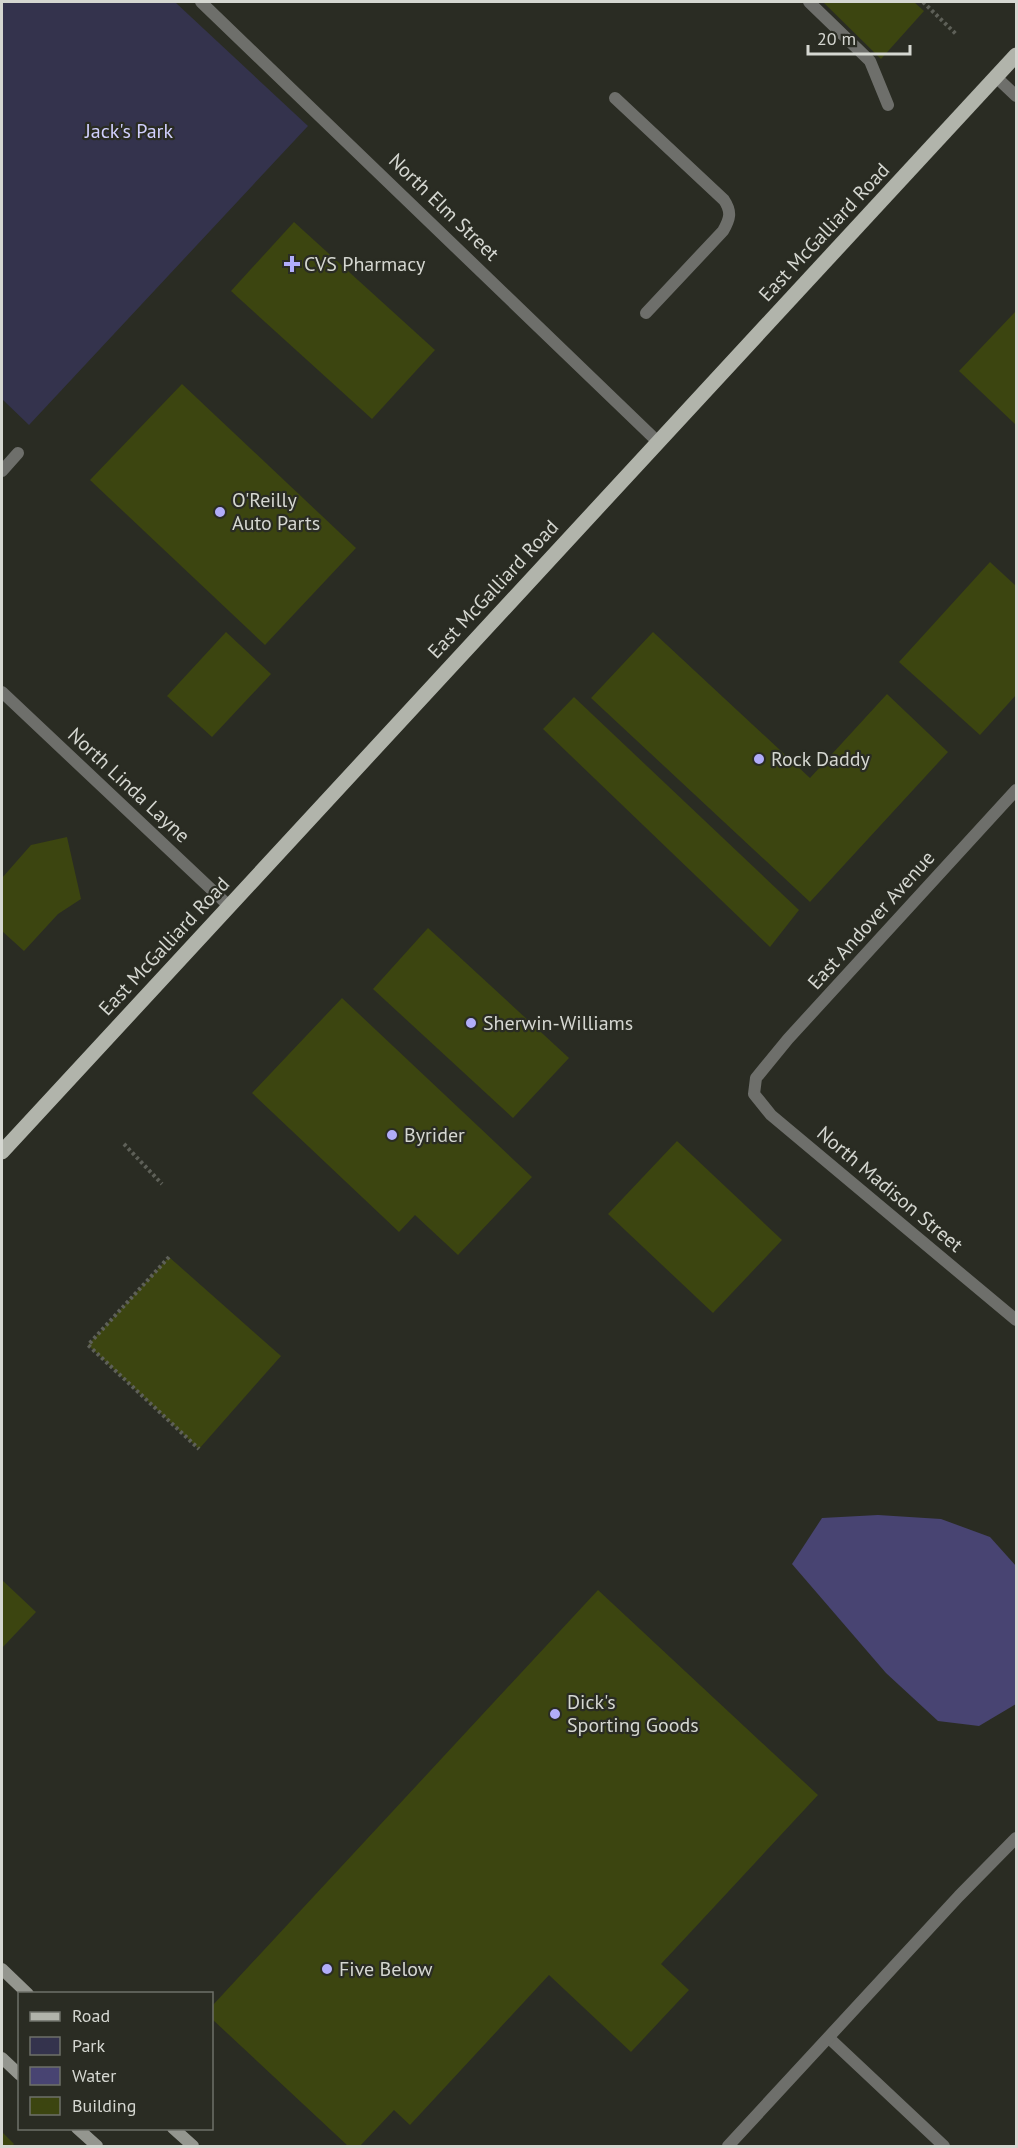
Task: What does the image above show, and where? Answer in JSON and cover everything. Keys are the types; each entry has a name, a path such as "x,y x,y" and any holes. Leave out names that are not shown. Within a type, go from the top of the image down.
{"main road":[{"name":"East McGalliard Road","path":"2,1152 1017,55"}],"street":[{"name":"North Elm Street","path":"201,2 658,442"},
{"path":"809,2 870,61 888,105"},
{"path":"996,77 1017,96"},
{"path":"615,98 724,200 730,209 729,222 723,231 646,313"},
{"path":"2,471 18,453"},
{"name":"North Linda Layne","path":"2,692 229,906"},
{"name":"East Andover Avenue","path":"756,1078 1017,790"},
{"name":"North Madison Street","path":"756,1078 754,1094 771,1115 1017,1320"},
{"path":"728,2146 959,1896 1017,1838"},
{"path":"2,1969 26,1992"},
{"path":"829,2038 944,2146"},
{"path":"2,2058 18,2073"},
{"path":"79,2130 97,2146"},
{"path":"175,2130 193,2146"}],"path":[{"path":"923,2 956,33"},
{"path":"124,1144 162,1184"},
{"path":"169,1257 88,1345 199,1449"}],"green space":[{"name":"Jack's Park","path":"2,2 175,2 308,126 29,425 2,399"}],"water":[{"path":"878,1515 941,1519 990,1537 1016,1566 1016,1704 979,1726 938,1721 886,1673 792,1564 822,1518"}],"building":[{"path":"823,2 914,2 924,11 881,59"},
{"name":"CVS Pharmacy","path":"294,222 435,350 372,419 231,291"},
{"path":"1016,311 1016,422 1015,424 959,371"},
{"name":"O'Reilly Auto Parts","path":"182,384 356,548 265,645 90,480"},
{"path":"990,562 1016,586 1016,695 980,735 899,662"},
{"path":"226,632 271,674 212,737 167,696"},
{"path":"653,632 810,778 887,694 948,752 810,902 591,698"},
{"path":"574,697 799,910 770,947 543,729"},
{"path":"67,837 81,899 58,914 24,951 2,931 2,878 31,845"},
{"name":"Sherwin-Williams","path":"428,928 569,1058 513,1118 373,989"},
{"name":"Byrider","path":"342,998 532,1177 458,1255 415,1215 399,1232 252,1093"},
{"path":"677,1141 782,1240 713,1313 608,1214"},
{"path":"169,1257 281,1356 199,1449 88,1345"},
{"path":"2,1580 36,1612 2,1648"},
{"path":"598,1590 818,1795 661,1964 689,1990 631,2052 549,1975 410,2125 394,2110 360,2146 348,2146 213,2020 213,2005"},
{"path":"2,2132 14,2144 12,2146 2,2146"}],"place":[{"name":"CVS Pharmacy","path":"292,264"},
{"name":"O'Reilly Auto Parts","path":"220,512"},
{"name":"Rock Daddy","path":"759,759"},
{"name":"Sherwin-Williams","path":"471,1023"},
{"name":"Byrider","path":"392,1135"},
{"name":"Dick's Sporting Goods","path":"555,1714"},
{"name":"Five Below","path":"327,1969"}]}
